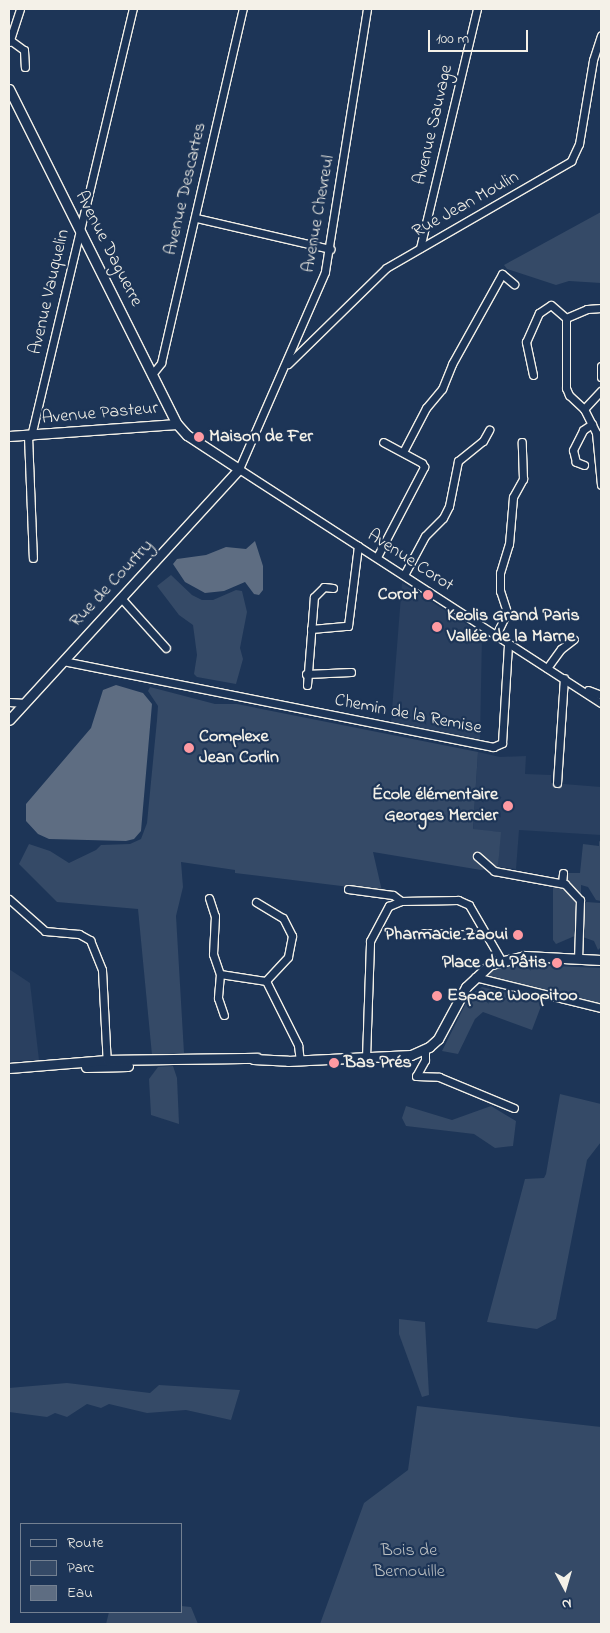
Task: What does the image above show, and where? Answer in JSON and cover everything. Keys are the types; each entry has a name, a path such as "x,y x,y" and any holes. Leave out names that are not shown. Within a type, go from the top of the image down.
{"street":[{"path":"20,9 10,40 24,50 25,67"},
{"name":"Avenue Vauquelin","path":"34,558 30,436 133,9"},
{"name":"Avenue Descartes","path":"152,373 161,364 244,9"},
{"name":"Avenue Chevreul","path":"239,469 320,286 330,249 368,9"},
{"name":"Avenue Sauvage","path":"420,248 477,9"},
{"name":"Rue Jean Moulin","path":"284,367 386,268 571,161 579,144 593,60 601,35"},
{"name":"Avenue Daguerre","path":"9,89 177,424"},
{"path":"196,218 330,249"},
{"path":"403,452 426,408 442,389 452,364 502,274 514,284"},
{"path":"533,375 526,342 538,314 551,305 566,318 566,388 570,395 584,408 600,438 601,484"},
{"path":"566,318 587,309 601,308"},
{"path":"295,344 303,349"},
{"path":"601,366 601,377"},
{"path":"584,408 601,391"},
{"name":"Avenue Pasteur","path":"9,436 177,424 187,434 239,469"},
{"path":"584,465 576,462 573,450 583,430 592,424"},
{"path":"404,575 425,536 443,518 449,506 458,461 477,448 489,430"},
{"path":"377,557 424,467 403,452 383,442"},
{"path":"496,635 508,612 500,591 500,573 509,544 513,497 523,479 522,442"},
{"name":"Avenue Corot","path":"239,469 601,703"},
{"name":"Rue de Courtry","path":"9,720 239,469"},
{"path":"311,629 348,626 358,546"},
{"path":"306,685 314,597 324,587 333,588"},
{"path":"121,598 166,648"},
{"path":"547,668 561,649 574,638"},
{"name":"Chemin de la Remise","path":"63,661 239,697 499,746 502,742 508,644"},
{"path":"306,674 351,672"},
{"path":"557,783 564,678"},
{"name":"Avenue Corot","path":"564,678 601,695"},
{"path":"9,702 25,703"},
{"path":"477,856 494,871 562,882 580,900 578,959"},
{"path":"562,882 563,873"},
{"path":"348,889 393,895 401,901"},
{"path":"209,898 215,916 213,954 220,974 218,998 224,1015"},
{"path":"9,899 45,931 79,934 90,940 102,970 107,1064"},
{"path":"366,1058 370,941 389,906 401,901 458,900 469,905 500,960"},
{"path":"256,902 283,918 292,936 288,957 266,980"},
{"path":"424,933 485,935"},
{"path":"9,1068 253,1058 342,1059 402,1056 425,1050 440,1036 475,977 500,960 525,956 601,960"},
{"path":"220,974 266,980"},
{"path":"475,977 601,1008"},
{"path":"266,980 300,1058"},
{"path":"425,1050 425,1060 416,1076 439,1077 514,1108"}],"shaded area":[{"path":"402,583 482,634 480,740 391,723"},
{"name":"École élémentaire Georges Mercier","path":"478,752 500,757 526,756 525,774 551,775 551,783 601,787 601,835 519,830 516,869 498,867 500,832 473,830"},
{"path":"9,969 30,983 39,1060 9,1061"}],"green space":[{"path":"601,212 601,283 569,281 556,285 507,269 504,265"},
{"path":"171,575 192,595 202,600 213,600 236,590 242,591 247,612 240,648 243,659 236,684 197,677 194,674 197,655 193,625 179,615 157,586"},
{"path":"150,687 215,704 237,704 478,752 473,829 501,832 498,867 481,870 373,852 382,891 235,873 235,870 181,862 183,887 176,916 184,1053 152,1055 138,909 57,902 19,864 29,844 50,851 69,863 96,850 101,845 130,844 141,839 147,823 158,706 148,691"},
{"path":"599,841 601,842 601,901 596,900 588,887 581,885 581,895 578,896 565,882 565,873 580,873 583,844 599,846"},
{"path":"553,883 562,884 575,898 578,907 577,935 556,944 553,940"},
{"path":"586,902 601,903 601,947 598,950 594,941 580,936 582,907"},
{"path":"501,965 601,968 601,1005 484,976"},
{"path":"482,987 543,1001 532,1030 483,1012 475,1019 458,1054 442,1051 470,995"},
{"path":"173,1066 177,1078 179,1124 151,1115 149,1079 158,1067"},
{"path":"560,1094 601,1104 601,1142 587,1160 556,1319 537,1329 487,1322 525,1179 544,1178 546,1174"},
{"path":"406,1106 452,1120 491,1106 516,1121 513,1146 495,1148 474,1134 406,1126 402,1118"},
{"path":"399,1319 425,1322 429,1395 422,1397 399,1334"},
{"path":"67,1383 150,1393 159,1385 240,1390 231,1420 186,1410 147,1413 109,1404 101,1408 87,1404 67,1417 55,1413 47,1417 9,1412 9,1388"},
{"name":"Bois de Bernouille","path":"417,1406 601,1427 601,1624 320,1624 364,1503 408,1470"},
{"path":"182,1606 191,1607 198,1624 106,1624 109,1613 182,1613"}],"water":[{"path":"255,541 263,566 263,590 259,595 254,594 245,582 224,591 205,593 185,582 173,564 177,559 206,555 226,547 246,549"},
{"path":"116,685 143,693 152,704 141,831 134,839 126,841 49,839 38,834 26,821 26,804 91,728 103,690"}],"place":[{"name":"Maison de Fer","path":"199,437"},
{"name":"Corot","path":"428,595"},
{"name":"Keolis Grand Paris Vallée de la Marne","path":"437,627"},
{"name":"Complexe Jean Corlin","path":"189,748"},
{"name":"École élémentaire Georges Mercier","path":"508,806"},
{"name":"Pharmacie Zaoui","path":"518,935"},
{"name":"Place du Pâtis","path":"557,963"},
{"name":"Espace Woopitoo","path":"437,996"},
{"name":"Bas Prés","path":"334,1063"}]}
